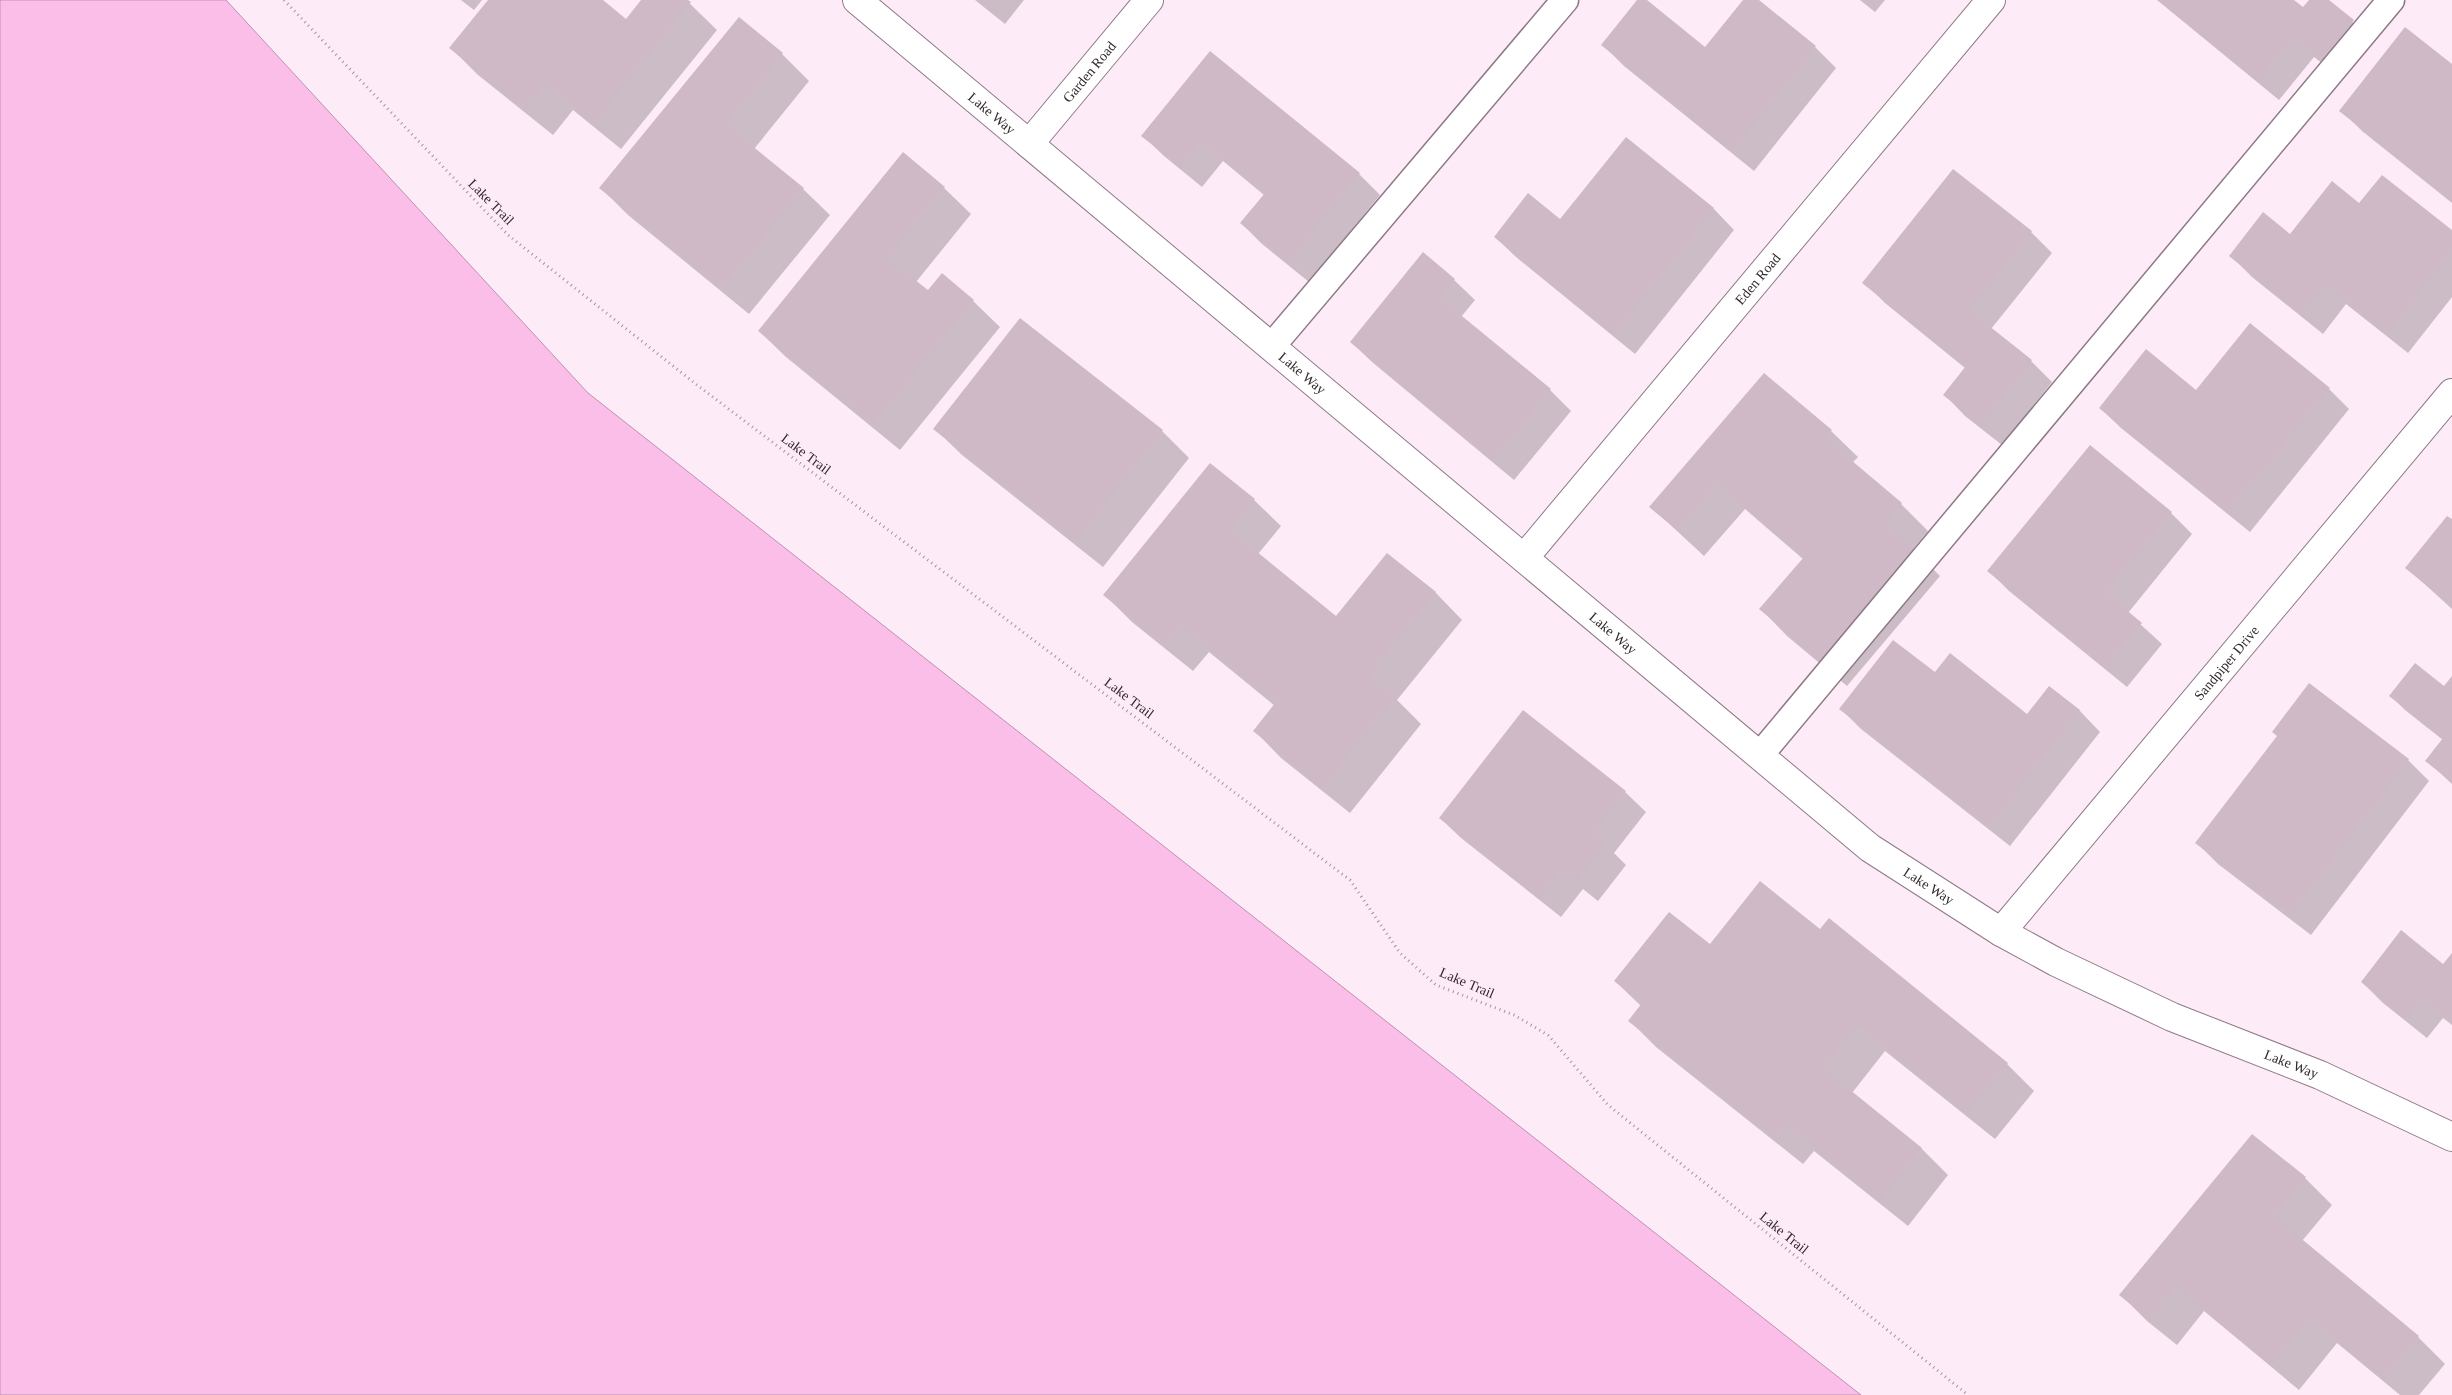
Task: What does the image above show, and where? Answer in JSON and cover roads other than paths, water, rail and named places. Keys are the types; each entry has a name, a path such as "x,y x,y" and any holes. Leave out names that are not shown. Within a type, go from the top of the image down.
{"street":[{"name":"Lake Way","path":"858,0 1870,848 2001,932 2056,962 2172,1017 2320,1075 2452,1137"},
{"name":"Garden Road","path":"1029,144 1149,0"},
{"name":"Eden Road","path":"1524,558 1992,0"},
{"name":"Sandpiper Drive","path":"2001,932 2452,393"}],"lane":[{"path":"1271,347 1565,0"},
{"path":"1760,756 2391,0"}]}
